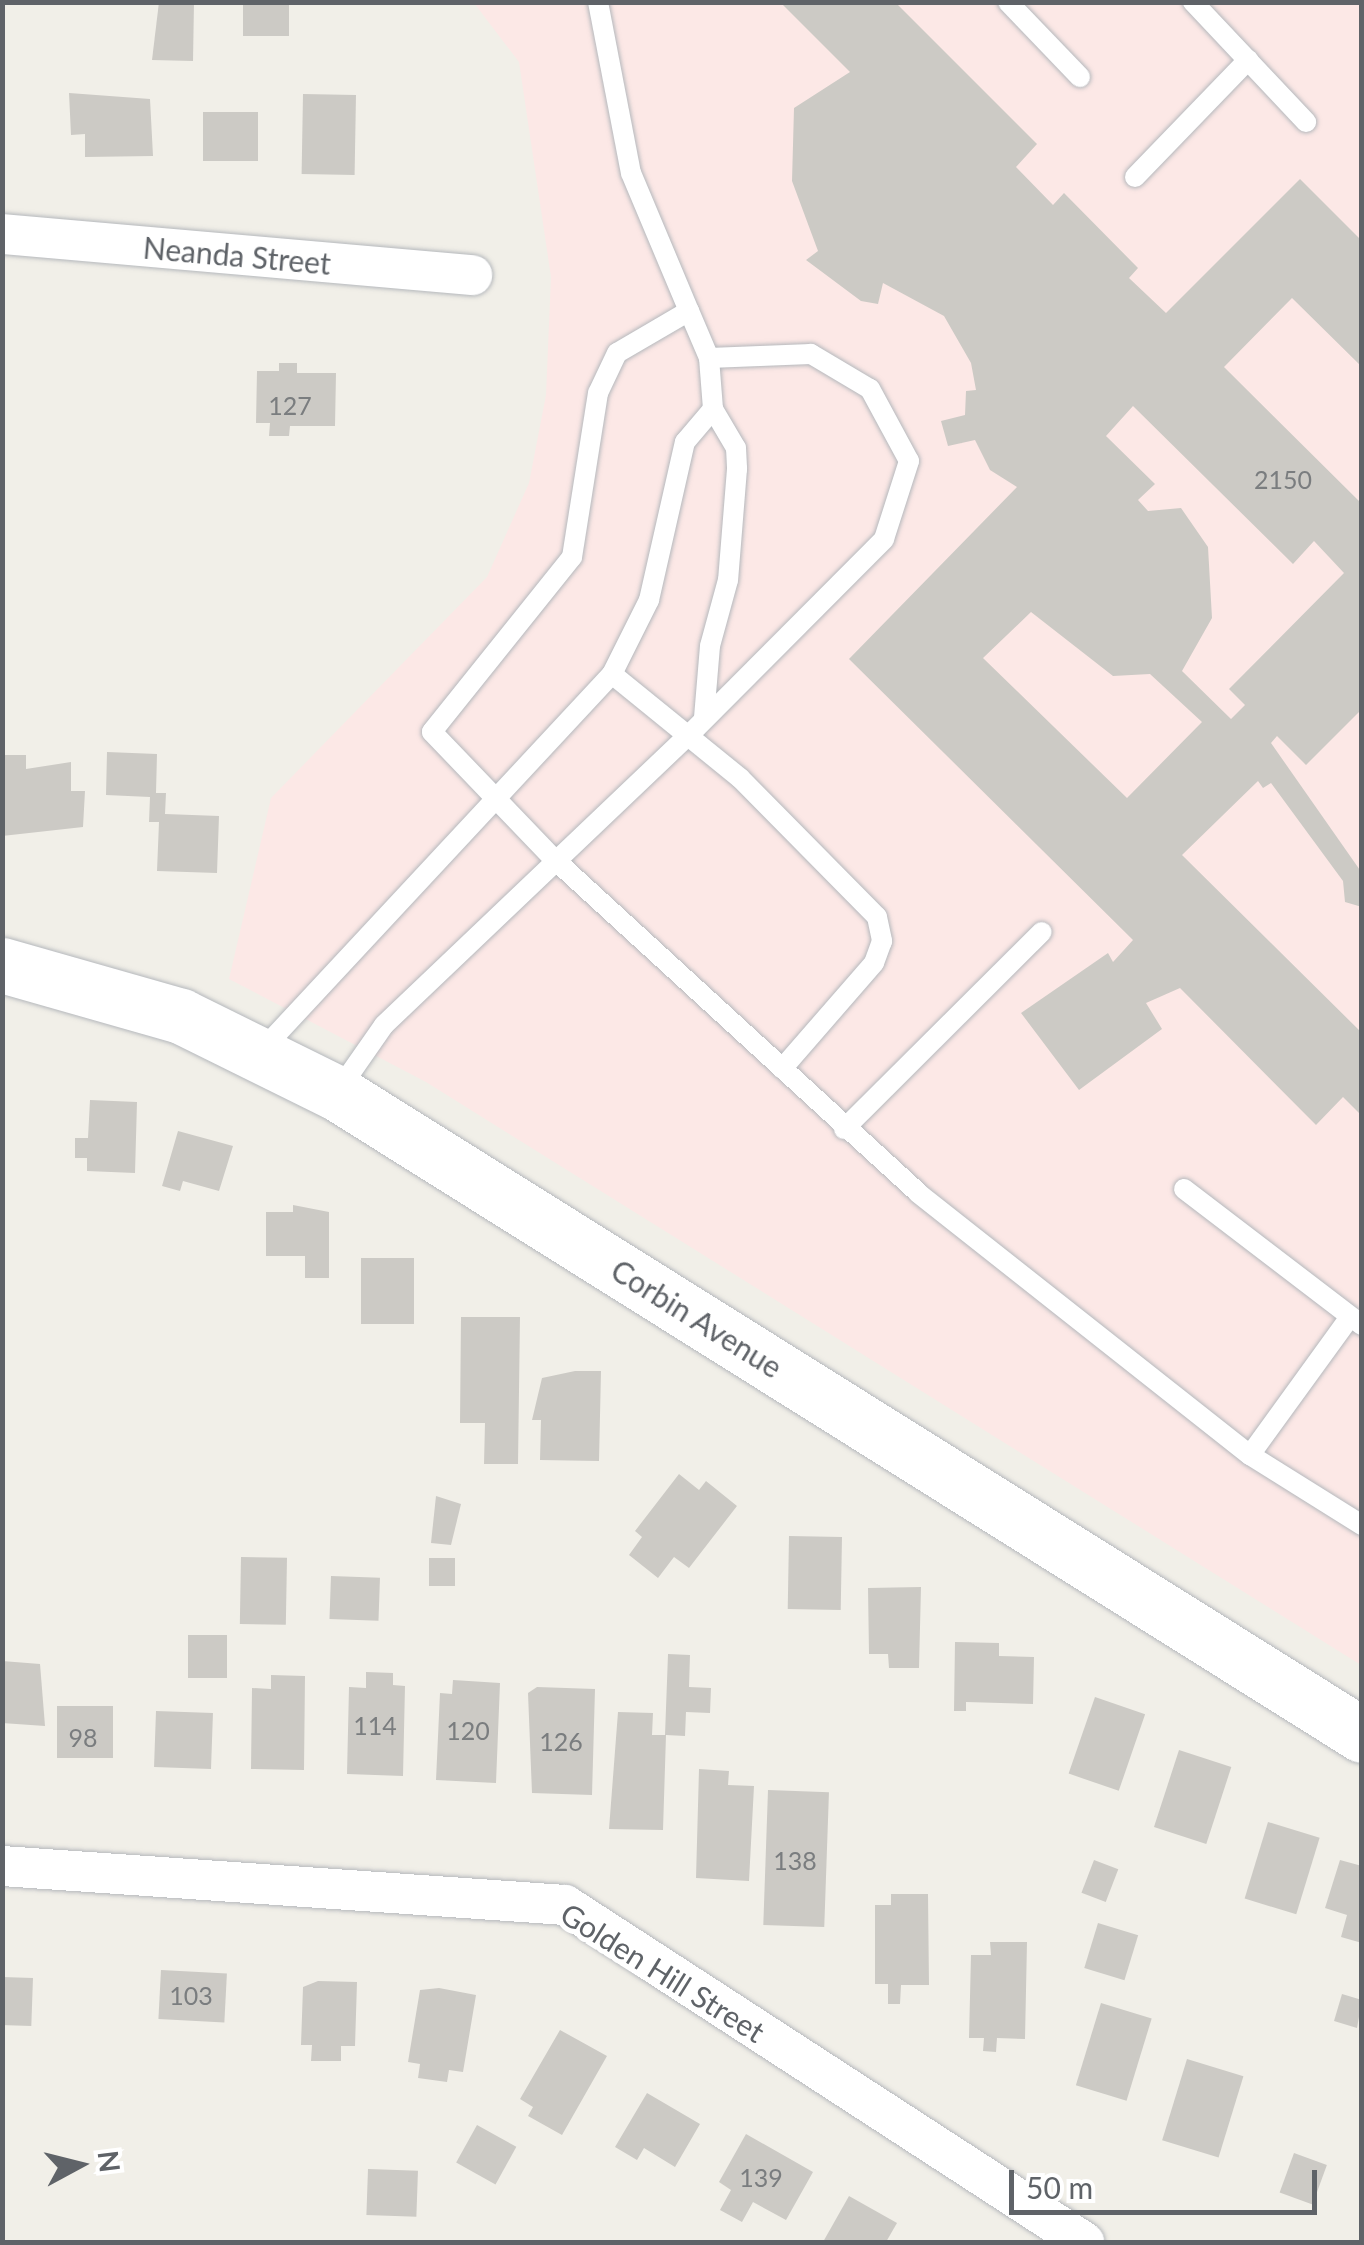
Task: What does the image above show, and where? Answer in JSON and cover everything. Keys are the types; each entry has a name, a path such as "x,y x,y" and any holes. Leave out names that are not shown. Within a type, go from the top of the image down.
{"main road":[{"name":"Corbin Avenue","path":"2,965 181,1016 337,1093 1362,1736"}],"street":[{"name":"Neanda Street","path":"2,234 472,276"},
{"name":"Golden Hill Street","path":"2,1866 565,1905 1084,2242"}],"lane":[{"path":"598,2 631,172 709,358 713,409 736,448 728,580 710,646 704,718"},
{"path":"1008,2 1080,78"},
{"path":"1193,2 1306,122"},
{"path":"1135,176 1248,60"},
{"path":"688,311 617,353 598,393 572,556 432,732 495,802 554,859 844,1129 1250,1455 1362,1525"},
{"path":"337,1093 384,1025 554,859 690,734 884,539 909,461 870,389 811,354 709,358"},
{"path":"260,1052 612,674 648,600 686,442 713,409"},
{"path":"612,674 690,734 877,918 882,941 874,963 782,1069"},
{"path":"844,1129 1042,932"},
{"path":"1184,1189 1356,1321 1250,1455"}],"shaded area":[{"path":"474,3 1361,3 1361,1665 426,1082 229,979 271,798 487,577 529,483 546,395 551,277 519,62"}],"building":[{"path":"159,2 194,2 193,61 152,60"},
{"path":"243,2 289,2 289,36 243,36"},
{"path":"780,2 895,2 1037,144 1016,167 1053,205 1064,193 1138,268 1129,278 1166,313 1300,179 1362,241 1362,367 1292,298 1224,367 1362,504 1362,709 1306,765 1277,736 1271,743 1362,873 1362,907 1345,902 1343,881 1271,783 1263,788 1258,781 1182,855 1362,1033 1362,1116 1343,1097 1316,1125 1180,988 1146,1003 1162,1029 1079,1090 1021,1013 1108,953 1113,962 1133,940 849,659 1017,487 990,470 975,440 948,446 941,421 965,415 966,391 976,390 971,363 944,316 883,283 878,304 861,301 806,260 818,251 792,181 794,108 850,72","holes":["1133,406 1293,564 1314,541 1344,573 1229,689 1245,705 1231,719 1182,671 1212,618 1208,547 1181,508 1148,511 1138,500 1155,484 1106,436","1031,612 1113,676 1150,674 1202,722 1127,798 983,658"]},
{"path":"69,93 150,99 153,156 85,157 85,134 71,135"},
{"path":"303,94 356,95 355,175 302,174"},
{"path":"203,112 258,112 258,161 203,161"},
{"path":"279,363 297,363 297,373 336,373 335,426 290,426 289,436 269,436 270,423 256,423 257,371 279,371"},
{"path":"107,752 157,754 156,793 166,793 165,814 219,816 217,873 157,871 159,822 149,822 150,797 106,795"},
{"path":"2,755 26,755 26,769 71,762 71,791 85,791 83,827 2,836"},
{"path":"90,1100 137,1102 135,1173 87,1171 87,1158 75,1158 75,1138 88,1138"},
{"path":"178,1131 233,1146 219,1191 183,1181 180,1191 162,1186"},
{"path":"293,1205 329,1212 329,1278 305,1278 305,1256 266,1256 266,1212 293,1212"},
{"path":"361,1258 414,1258 414,1324 361,1324"},
{"path":"461,1317 520,1317 518,1464 484,1464 485,1423 460,1423"},
{"path":"575,1371 601,1371 599,1461 540,1460 541,1420 532,1420 542,1378"},
{"path":"679,1474 699,1490 706,1481 737,1506 689,1568 674,1557 658,1578 629,1555 642,1537 635,1531"},
{"path":"436,1496 461,1504 451,1545 431,1543"},
{"path":"789,1536 842,1537 841,1610 788,1609"},
{"path":"241,1557 287,1558 286,1625 240,1624"},
{"path":"429,1558 455,1558 455,1586 429,1586"},
{"path":"331,1576 380,1578 378,1621 329,1619"},
{"path":"921,1587 919,1668 889,1668 888,1654 869,1654 868,1588"},
{"path":"188,1635 227,1635 227,1678 188,1678"},
{"path":"955,1642 999,1643 999,1656 1034,1657 1033,1704 966,1702 966,1711 954,1711"},
{"path":"668,1654 690,1655 689,1687 711,1688 710,1713 686,1712 685,1736 666,1735 663,1830 609,1829 618,1712 653,1713 652,1735 665,1735"},
{"path":"2,1661 40,1664 45,1726 2,1723"},
{"path":"366,1672 393,1673 393,1685 405,1686 403,1776 347,1774 349,1687 366,1688"},
{"path":"271,1675 305,1676 304,1770 251,1769 252,1688 271,1689"},
{"path":"453,1680 500,1683 496,1783 436,1780 440,1693 452,1694"},
{"path":"537,1687 595,1689 592,1795 532,1793 528,1693"},
{"path":"1095,1697 1145,1714 1119,1791 1069,1774"},
{"path":"57,1706 113,1706 113,1758 57,1758"},
{"path":"156,1711 213,1713 211,1769 154,1767"},
{"path":"1179,1750 1231,1767 1206,1844 1154,1827"},
{"path":"699,1769 729,1771 728,1785 754,1786 749,1881 696,1878"},
{"path":"768,1790 829,1792 824,1927 763,1925"},
{"path":"1268,1822 1320,1838 1296,1914 1245,1899"},
{"path":"1094,1860 1118,1869 1106,1902 1081,1893"},
{"path":"1340,1860 1362,1866 1362,1943 1341,1937 1347,1915 1325,1908"},
{"path":"891,1894 928,1894 929,1985 901,1985 900,2004 888,2004 888,1984 875,1984 875,1905 891,1905"},
{"path":"1098,1923 1138,1935 1124,1980 1084,1968"},
{"path":"990,1942 1027,1942 1025,2039 997,2038 996,2052 983,2051 984,2038 969,2038 971,1955 991,1955"},
{"path":"161,1970 227,1973 224,2022 158,2019"},
{"path":"2,1977 33,1978 31,2026 2,2025"},
{"path":"318,1981 357,1982 355,2046 341,2046 341,2061 311,2061 312,2045 301,2045 303,1987"},
{"path":"439,1988 476,1995 463,2072 449,2070 447,2082 418,2078 420,2064 408,2062 420,1990"},
{"path":"1342,1994 1362,2000 1357,2028 1334,2021"},
{"path":"1101,2003 1152,2018 1127,2101 1076,2085"},
{"path":"560,2030 607,2056 562,2135 528,2116 533,2107 520,2099"},
{"path":"1187,2059 1243,2076 1219,2158 1162,2140"},
{"path":"647,2093 700,2124 675,2167 644,2148 637,2160 615,2147"},
{"path":"477,2125 516,2147 496,2184 456,2163"},
{"path":"746,2134 813,2172 786,2220 753,2202 742,2222 720,2210 731,2190 719,2182"},
{"path":"1294,2153 1327,2165 1313,2204 1280,2192"},
{"path":"368,2169 418,2171 416,2217 366,2215"},
{"path":"849,2196 897,2223 886,2242 823,2242"}]}
